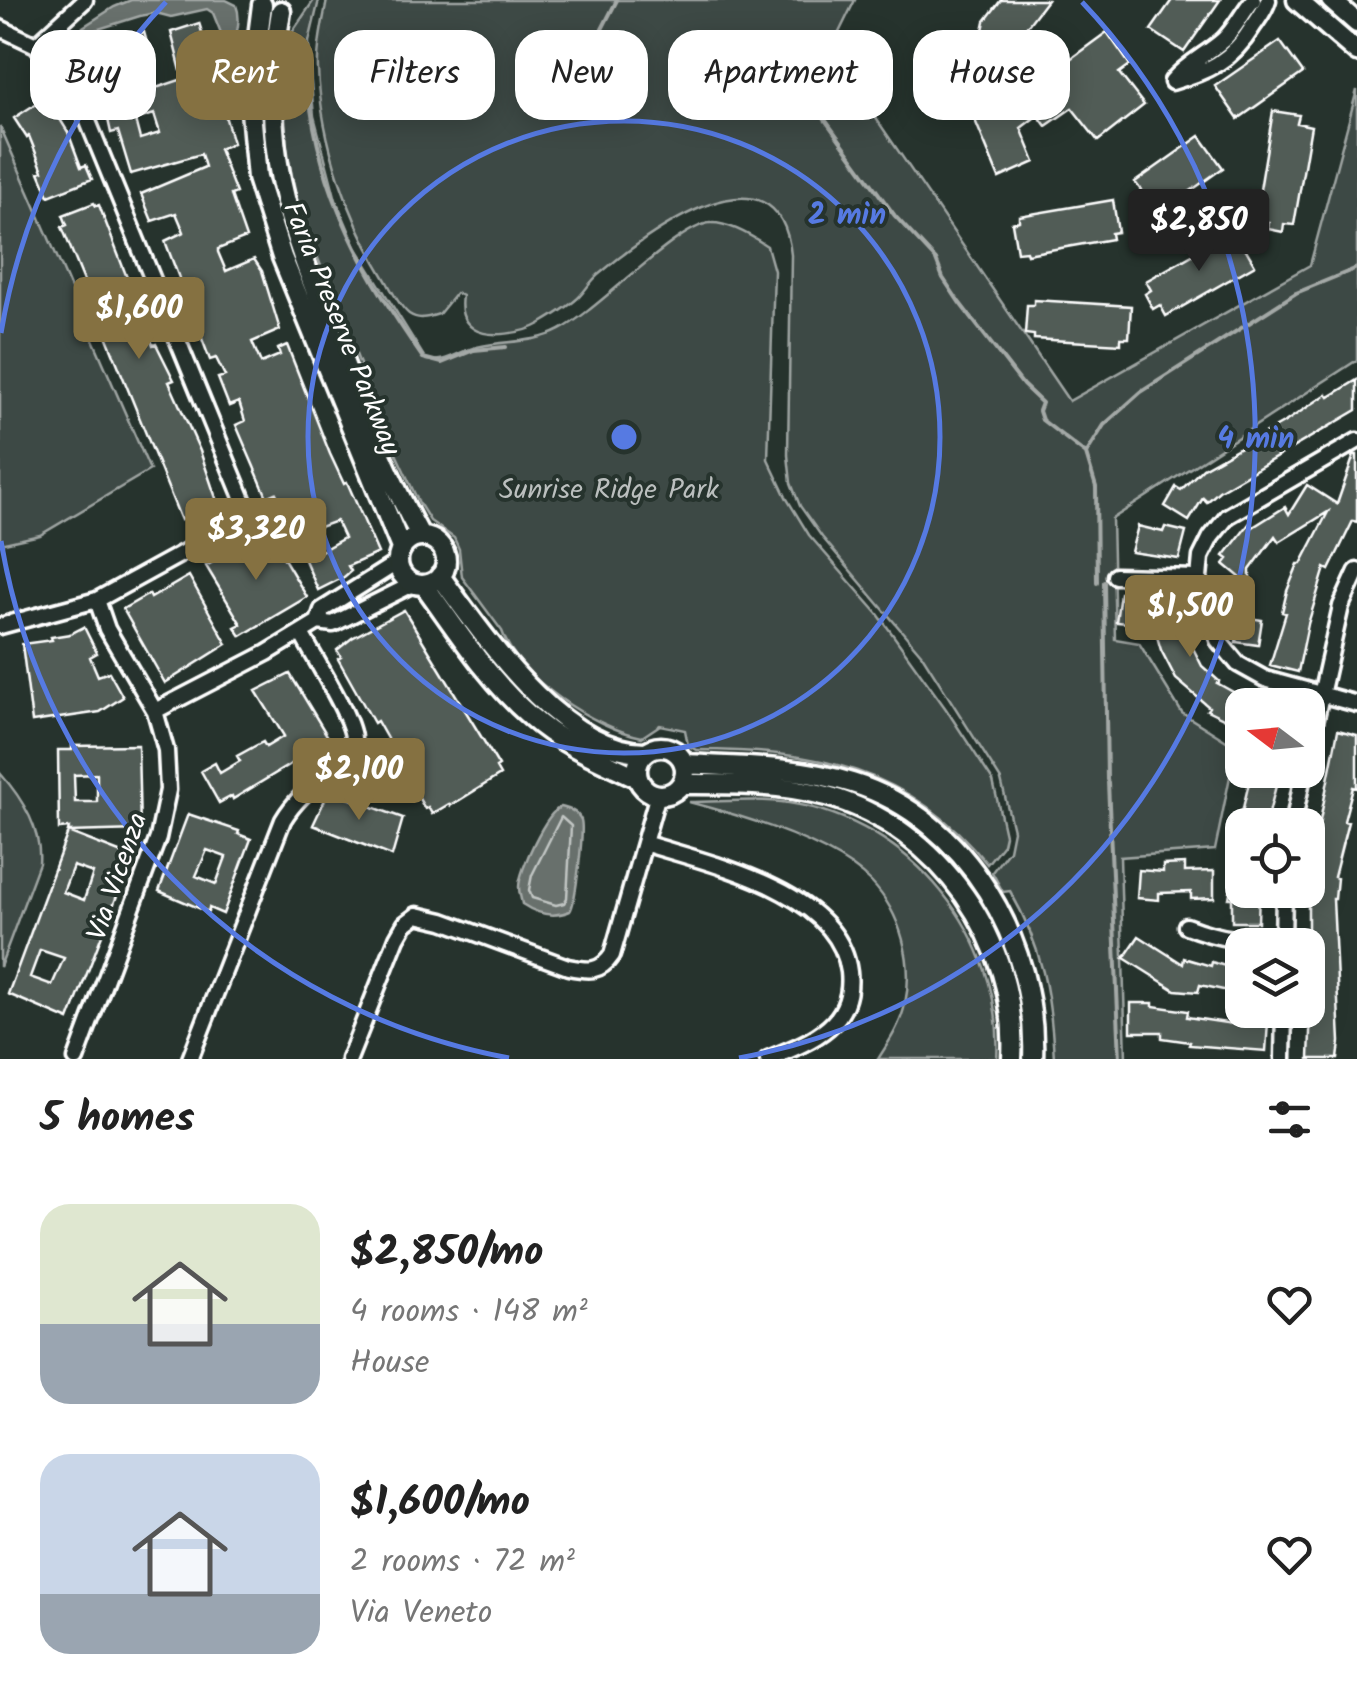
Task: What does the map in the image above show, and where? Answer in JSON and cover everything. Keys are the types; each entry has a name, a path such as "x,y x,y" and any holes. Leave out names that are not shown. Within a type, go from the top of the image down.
{"street":[{"path":"50,30 85,0"},
{"path":"259,3 281,11 298,0"},
{"path":"1252,0 1232,31 1214,48 1186,64 1172,82 1206,73 1231,55 1246,39 1268,0"},
{"path":"1296,0 1357,52"},
{"path":"1332,0 1357,23"},
{"name":"Faria Preserve Parkway","path":"259,3 250,100 257,178 282,257 399,555"},
{"name":"Faria Preserve Parkway","path":"281,11 270,104 278,182 303,262 382,459 421,537"},
{"path":"0,28 30,41"},
{"path":"0,626 96,600 224,531 244,513 244,502 89,120"},
{"path":"1294,688 1265,679 1238,664 1218,640 1198,578 1206,548 1228,516 1357,441"},
{"path":"154,711 318,622 322,610 421,537 441,547 446,562 426,582 333,624 318,622"},
{"path":"399,555 402,576 426,582 470,618 550,708 604,742 630,752 670,748 684,764 796,770 857,784 912,813 940,836 978,878 1013,940 1030,994 1034,1059"},
{"path":"1322,688 1342,606 1357,571"},
{"path":"1115,576 1198,578"},
{"path":"426,582 486,670 532,719 586,754 638,778 646,789 658,794 671,792 681,784 765,785 821,794 867,812 930,854 959,885 992,945 1012,1015 1012,1059"},
{"name":"Via Vicenza","path":"76,1059 165,814 168,790 166,750 154,711 96,600"},
{"path":"190,1059 283,820 294,802 346,757 352,745 346,718 301,633"},
{"path":"1325,697 1357,704"},
{"path":"638,778 638,764 646,752"},
{"path":"681,784 684,764"},
{"path":"349,1059 397,938 410,918 428,916 568,967 598,970 612,955 658,794"},
{"path":"644,843 766,885 817,913 838,936 847,960 851,989 844,1010 818,1038 768,1059"},
{"path":"1186,926 1225,938"},
{"path":"1283,1059 1284,1028"}],"green space":[{"name":"Sunrise Ridge Park","path":"314,0 319,0 312,30 294,30"},
{"path":"327,0 855,0 840,30 668,30 668,120 877,120 1069,401 1310,265 1357,90 1357,360 1112,519 1115,639 1139,643 1182,713 1225,740 1228,788 1215,850 1120,857 1126,1059 1054,1059 1047,992 1037,951 1010,891 1003,892 992,872 1009,850 1013,830 1001,780 922,655 800,506 791,483 788,455 791,255 781,220 762,202 737,198 708,205 646,238 598,275 570,305 525,330 498,334 474,329 463,315 462,296 456,293 439,314 413,316 397,300 373,258 339,180 320,97 319,43"},
{"name":"Sunrise Ridge Park","path":"314,116 336,200 356,247 426,360 440,360 477,347 540,338 560,330 678,238 710,223 725,225 767,246 774,271 768,459 809,535 878,614 993,781 1005,835 1003,844 987,864 926,805 892,785 819,760 696,750 688,745 685,730 660,725 642,737 623,732 581,712 540,683 510,649 502,631 462,577 454,538 430,521 419,503 300,213 287,152 285,120 314,120"},
{"path":"0,126 150,470 40,535 0,544"},
{"path":"0,773 29,815 37,838 39,863 0,967"},
{"path":"689,802 789,803 833,814 874,833 911,860 942,892 967,929 985,970 995,1014 997,1059 878,1059 903,1011 908,972 903,939 881,894 854,868 810,843"}],"water":[{"path":"131,0 226,0 236,5 238,21 236,30 220,30 213,13 207,9 171,17 156,13 84,30 83,27"},
{"path":"561,807 575,812 581,820 577,881 570,911 546,914 522,904 519,887 534,843 548,819"}],"building":[{"path":"1001,0 1047,0 1024,30 983,30"},
{"path":"1172,0 1220,0 1184,52 1151,30"},
{"path":"199,23 201,30 177,30"},
{"path":"1107,32 1130,65 1119,73 1144,105 1098,141 1070,109 1070,59"},
{"path":"1280,41 1303,73 1238,119 1215,86"},
{"path":"176,81 176,120 226,120 233,143 219,149 236,193 231,195 246,238 218,252 226,271 254,259 262,271 280,330 252,342 261,363 280,355 278,349 287,345 330,454 344,484 347,482 378,553 348,566 351,571 344,577 318,590 305,560 344,538 336,521 295,536 276,493 267,497 236,425 245,421 239,402 229,406 218,378 225,376 216,358 210,360 165,241 184,232 176,213 152,221 141,194 205,167 201,154 131,174 118,131 111,133 108,120 135,120 140,139 160,133 156,120 159,87"},
{"path":"30,108 30,120 60,120 81,167 86,165 92,179 49,196 29,136 14,118"},
{"path":"1273,111 1299,115 1297,123 1311,126 1294,225 1284,224 1283,232 1268,229 1269,222 1255,220"},
{"path":"975,120 1031,120 1021,128 1035,162 999,178"},
{"path":"1200,136 1223,168 1158,214 1135,182"},
{"path":"1113,200 1118,232 1111,233 1112,239 1027,254 1017,252 1012,223 1019,221 1019,216"},
{"path":"94,203 99,205 153,345 156,344 174,380 169,382 217,501 212,503 213,507 181,520 62,227 67,225 63,215"},
{"path":"1235,231 1255,265 1166,316 1160,305 1153,309 1145,294 1151,290 1146,281"},
{"path":"1034,300 1131,306 1129,338 1121,338 1121,344 1034,339 1034,335 1025,334 1027,305 1034,305"},
{"path":"1357,380 1357,410 1219,491 1207,502 1203,498 1189,521 1165,506 1176,487 1181,490 1203,468"},
{"path":"1354,455 1357,522 1353,521 1329,570 1325,568 1298,672 1270,665 1286,613 1282,612 1287,591 1328,512 1279,542 1275,536 1250,570 1250,618 1262,620 1258,645 1236,642 1242,606 1224,606 1225,582 1247,583 1224,564 1228,559 1224,556 1249,524 1253,527 1285,507 1289,514 1307,485 1337,504"},
{"path":"1138,526 1186,532 1179,559 1131,552"},
{"path":"268,532 307,597 241,636 235,627 241,624 206,566"},
{"path":"189,576 227,644 165,683 123,609"},
{"path":"1177,591 1186,642 1189,640 1202,666 1226,688 1225,719 1207,710 1209,707 1176,679 1161,650 1145,596"},
{"path":"1120,593 1141,595 1137,624 1116,622"},
{"path":"404,610 499,766 496,768 500,775 432,814 428,807 425,809 338,659 341,657 337,650 352,638"},
{"path":"84,627 97,653 90,657 98,676 109,672 123,697 100,712 32,722 22,644 52,640 51,637"},
{"path":"290,674 331,742 298,765 296,761 233,799 232,796 219,803 201,771 215,763 220,773 240,761 237,756 263,742 266,747 284,736 256,691"},
{"path":"1338,730 1357,735 1357,788 1353,787 1344,821 1348,822 1334,877 1338,1059 1309,1059 1310,1028 1325,1028 1325,928 1308,928 1308,908 1325,908 1323,808"},
{"path":"138,745 140,830 59,829 58,750 72,750 72,746","holes":["97,774 97,802 75,802 74,775"]},
{"path":"1248,788 1275,788 1270,808 1243,808"},
{"path":"329,791 403,818 392,856 313,825"},
{"path":"188,814 239,831 238,834 251,839 223,914 209,908 208,912 159,891","holes":["207,850 226,857 216,884 196,876"]},
{"path":"68,832 132,857 69,1020 8,994","holes":["73,866 93,873 84,900 63,892","40,950 64,958 52,985 30,977"]},
{"path":"1185,864 1185,872 1214,871 1214,898 1191,899 1191,892 1159,893 1159,900 1137,898 1139,870 1163,872 1163,865"},
{"path":"1232,908 1258,908 1258,922 1232,922"},
{"path":"1139,936 1183,964 1184,958 1225,966 1225,990 1200,985 1198,992 1175,990 1124,958"},
{"path":"1131,1003 1153,1003 1188,1011 1187,1017 1225,1023 1225,1028 1268,1028 1266,1051 1189,1045 1190,1042 1162,1038 1162,1032 1131,1032"}],"waterway":[{"path":"602,30 617,0"},
{"path":"313,120 323,165 348,232 423,358 442,363 474,350 506,347"},
{"path":"825,120 895,216 936,260 959,302 1023,385 1042,403 1042,420 1086,454"},
{"path":"1097,582 1096,487 1086,454 1104,425 1141,392 1296,293 1357,268"},
{"path":"1104,582 1107,780"},
{"path":"1108,782 1120,1059"}]}
